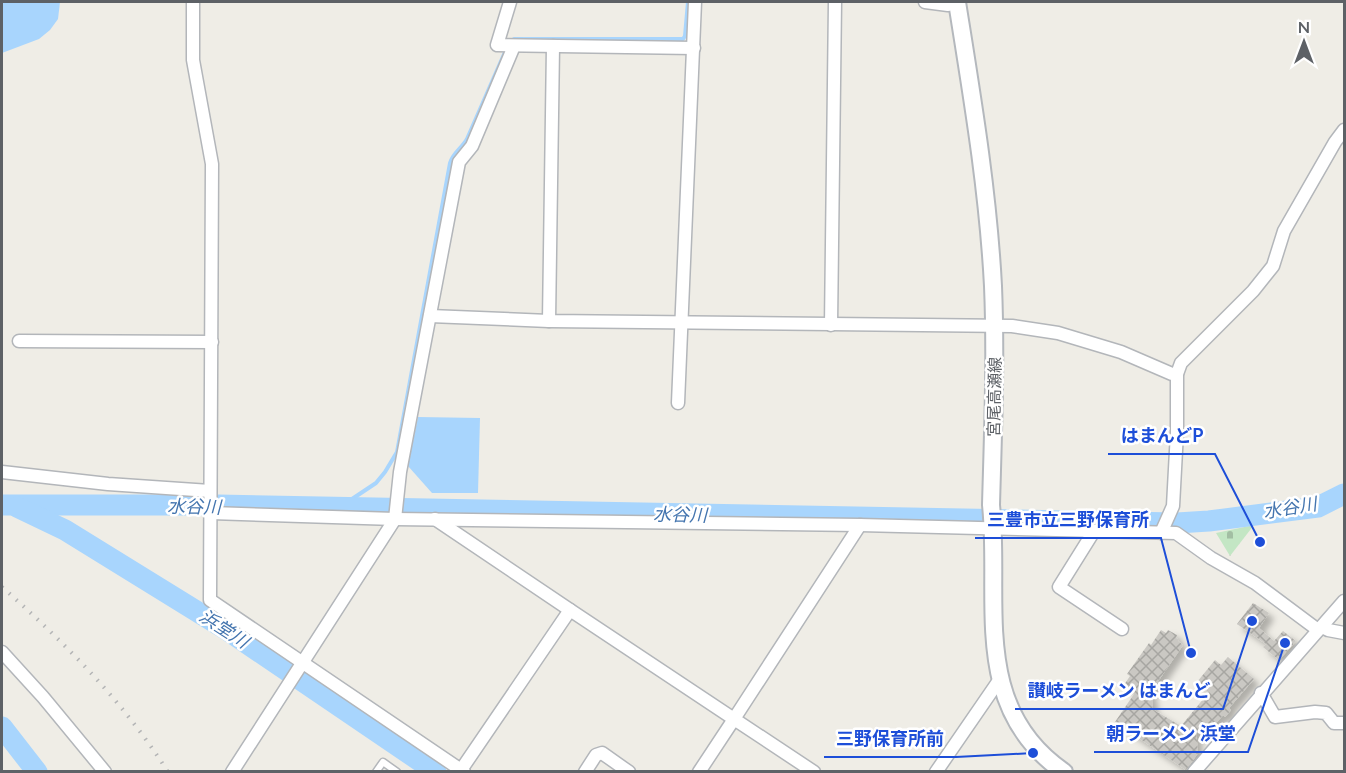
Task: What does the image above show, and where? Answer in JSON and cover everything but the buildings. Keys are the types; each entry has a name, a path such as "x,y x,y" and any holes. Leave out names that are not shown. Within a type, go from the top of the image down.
{"main road":[{"name":"宮尾高瀬線","path":"952,3 985,187 994,326 991,505 994,529 993,632 1000,679 1018,724 1034,745 1064,771"}],"street":[{"path":"193,2 194,60 212,164 210,600 301,664 462,770 570,610"},
{"path":"510,2 497,45 694,48"},
{"path":"678,403 695,2"},
{"path":"831,325 835,2"},
{"path":"925,2 952,3"},
{"path":"232,771 396,511 400,472 459,162 472,146 514,46"},
{"path":"549,321 553,46"},
{"path":"1161,532 1173,506 1177,374 1181,363 1254,291 1273,266 1284,231 1344,130"},
{"path":"430,316 549,321 1012,326 1058,333 1121,352 1172,374 1177,374"},
{"path":"19,341 212,342"},
{"path":"2,472 210,494"},
{"path":"210,512 396,511 435,519 860,525 1176,533 1320,628 1344,633"},
{"path":"435,519 814,771"},
{"path":"699,771 860,525"},
{"path":"1094,531 1059,587 1122,629"},
{"path":"1194,771 1344,601"},
{"path":"2,652 105,771"},
{"path":"936,771 1000,679"},
{"path":"1261,693 1275,717 1326,712 1335,723 1344,723"},
{"path":"585,771 596,755 602,753 629,771"}],"lane":[{"path":"376,771 383,762 397,771"}],"green space":[{"path":"1254,525 1230,556 1216,533"}],"water":[{"path":"2,2 60,2 58,19 39,39 2,53"},
{"path":"418,417 480,418 478,493 432,493 408,466"}],"waterway":[{"path":"514,39 683,39 688,2"},
{"path":"340,507 376,483 397,452 450,163 467,139 505,52"},
{"name":"水谷川","path":"2,505 218,505 1177,523 1318,507 1344,494"},
{"name":"浜堂川","path":"17,507 65,530 227,630 436,772"},
{"path":"2,727 37,772"}],"railway":[{"path":"2,587 91,673 132,721 168,772"}],"place":[{"name":"はまんどP","path":"1260,542"},
{"name":"讃岐ラーメン はまんど","path":"1252,621"},
{"name":"朝ラーメン 浜堂","path":"1285,643"},
{"name":"三豊市立三野保育所","path":"1191,653"},
{"name":"三野保育所前","path":"1033,753"}]}
